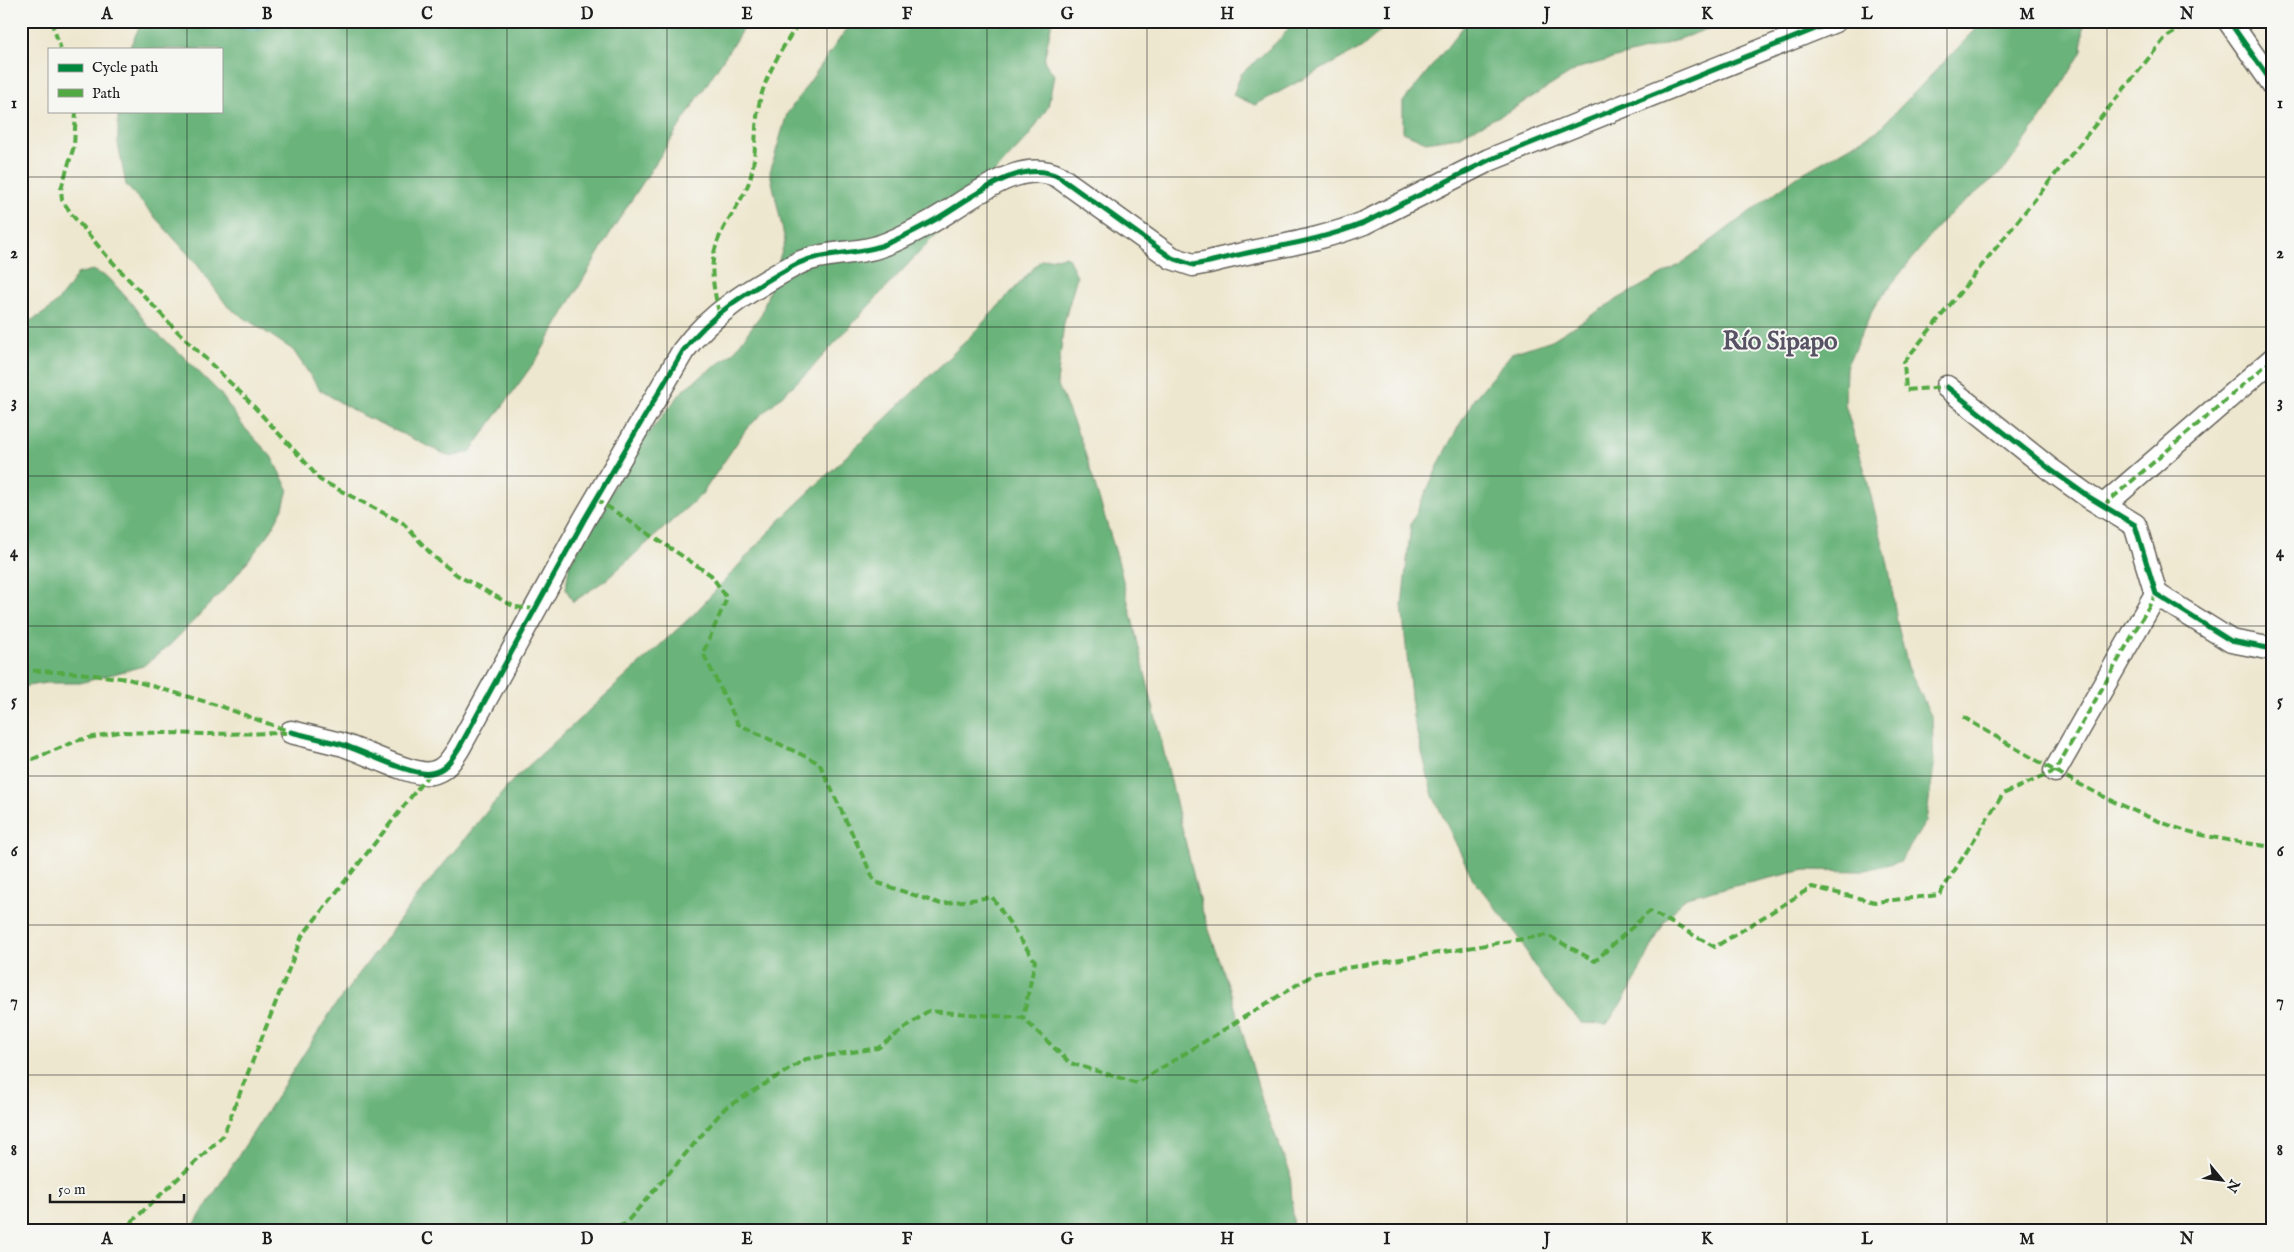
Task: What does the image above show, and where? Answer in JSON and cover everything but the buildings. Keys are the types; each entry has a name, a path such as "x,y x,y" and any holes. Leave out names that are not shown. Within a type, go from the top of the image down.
{"street":[{"path":"291,732 340,744 421,773 437,772 445,767 459,748 584,520 683,350 697,332 719,313 795,265 830,254 875,248 931,222 1007,178 1030,170 1049,172 1059,177 1148,242 1182,263 1193,265 1311,240 1364,223 1489,160 1835,21"},
{"path":"2230,21 2273,84"},
{"path":"2103,506 2273,359"},
{"path":"1947,387 2051,470 2135,526 2156,594 2231,641 2273,649"},
{"path":"2055,771 2156,594"}],"green space":[{"path":"142,21 218,21 223,27 259,30 272,21 748,21 612,230 538,357 470,452 451,457 356,412 320,390 293,350 228,307 196,263 126,185 118,143 118,112 222,112 222,48 129,48"},
{"path":"852,21 1052,21 1044,61 1054,75 1048,107 1029,136 810,370 747,428 702,494 607,579 573,602 566,589 569,565 634,451 685,388 733,353 762,313 785,241 770,172 787,114"},
{"path":"1294,21 1392,21 1361,48 1255,105 1233,95 1241,74 1281,38"},
{"path":"1468,21 1729,21 1663,45 1579,68 1511,110 1458,137 1426,142 1403,132 1403,102"},
{"path":"1984,21 2084,21 2082,51 2053,101 2006,168 1942,221 1875,305 1846,367 1845,404 1864,468 1889,569 1897,622 1908,667 1932,718 1934,766 1926,821 1901,861 1862,871 1805,870 1686,897 1664,922 1630,990 1607,1024 1582,1023 1552,992 1533,964 1518,936 1473,879 1433,796 1413,717 1402,605 1411,524 1446,449 1474,399 1512,353 1552,340 1616,300 1679,265 1796,177 1877,131"},
{"path":"1067,256 1077,276 1064,323 1057,383 1082,443 1118,560 1201,907 1231,993 1264,1107 1290,1172 1294,1231 190,1231 334,1007 420,893 512,781 695,613 779,521 967,340 1041,260"},
{"path":"93,270 109,278 148,326 184,357 220,393 243,426 271,456 288,489 283,508 269,534 231,582 171,644 143,666 80,683 46,683 21,687 21,324 39,316 54,305 77,274"}],"water":[{"path":"218,21 272,21 259,30 223,27"}],"marked path":[{"path":"51,21 61,48"},
{"path":"719,313 712,266 716,245 742,197 752,173 758,110 764,86 780,53 800,21"},
{"path":"1950,389 1947,387 1906,390 1904,362 2165,38 2192,21"},
{"path":"76,112 74,146 61,189 62,200 106,255 174,328 245,397 320,480 403,523 433,556 457,575 515,607 534,609"},
{"path":"2103,506 2273,359"},
{"path":"596,499 711,575 727,598 703,653 738,724 819,763 875,882 941,904 992,897 1035,961 1023,1018"},
{"path":"607,1231 625,1224 725,1108 806,1059 878,1048 928,1011 1023,1018 1070,1063 1137,1083 1316,973 1547,935 1595,961 1650,911 1715,947 1812,887 1875,902 1939,895 2003,794 2055,771 2156,594"},
{"path":"21,670 78,673 128,679 220,706 294,733"},
{"path":"1963,717 2063,776 2142,814 2194,833 2273,847"},
{"path":"21,764 79,740 118,732 286,733"},
{"path":"122,1231 223,1136 302,936 429,774"}],"cycle path":[{"path":"291,732 340,744 412,771 431,773 444,767 459,748 584,520 683,351 706,325 734,302 763,283 803,261 874,248 888,243 929,223 992,185 1026,172 1043,172 1059,177 1172,258 1193,265 1326,236 1364,223 1489,160 1835,21"},
{"path":"2229,21 2273,84"},
{"path":"1947,387 2051,470 2089,497 2135,525 2156,594 2231,641 2273,649"}],"district":[{"name":"Río Sipapo","path":"1780,342"}]}
